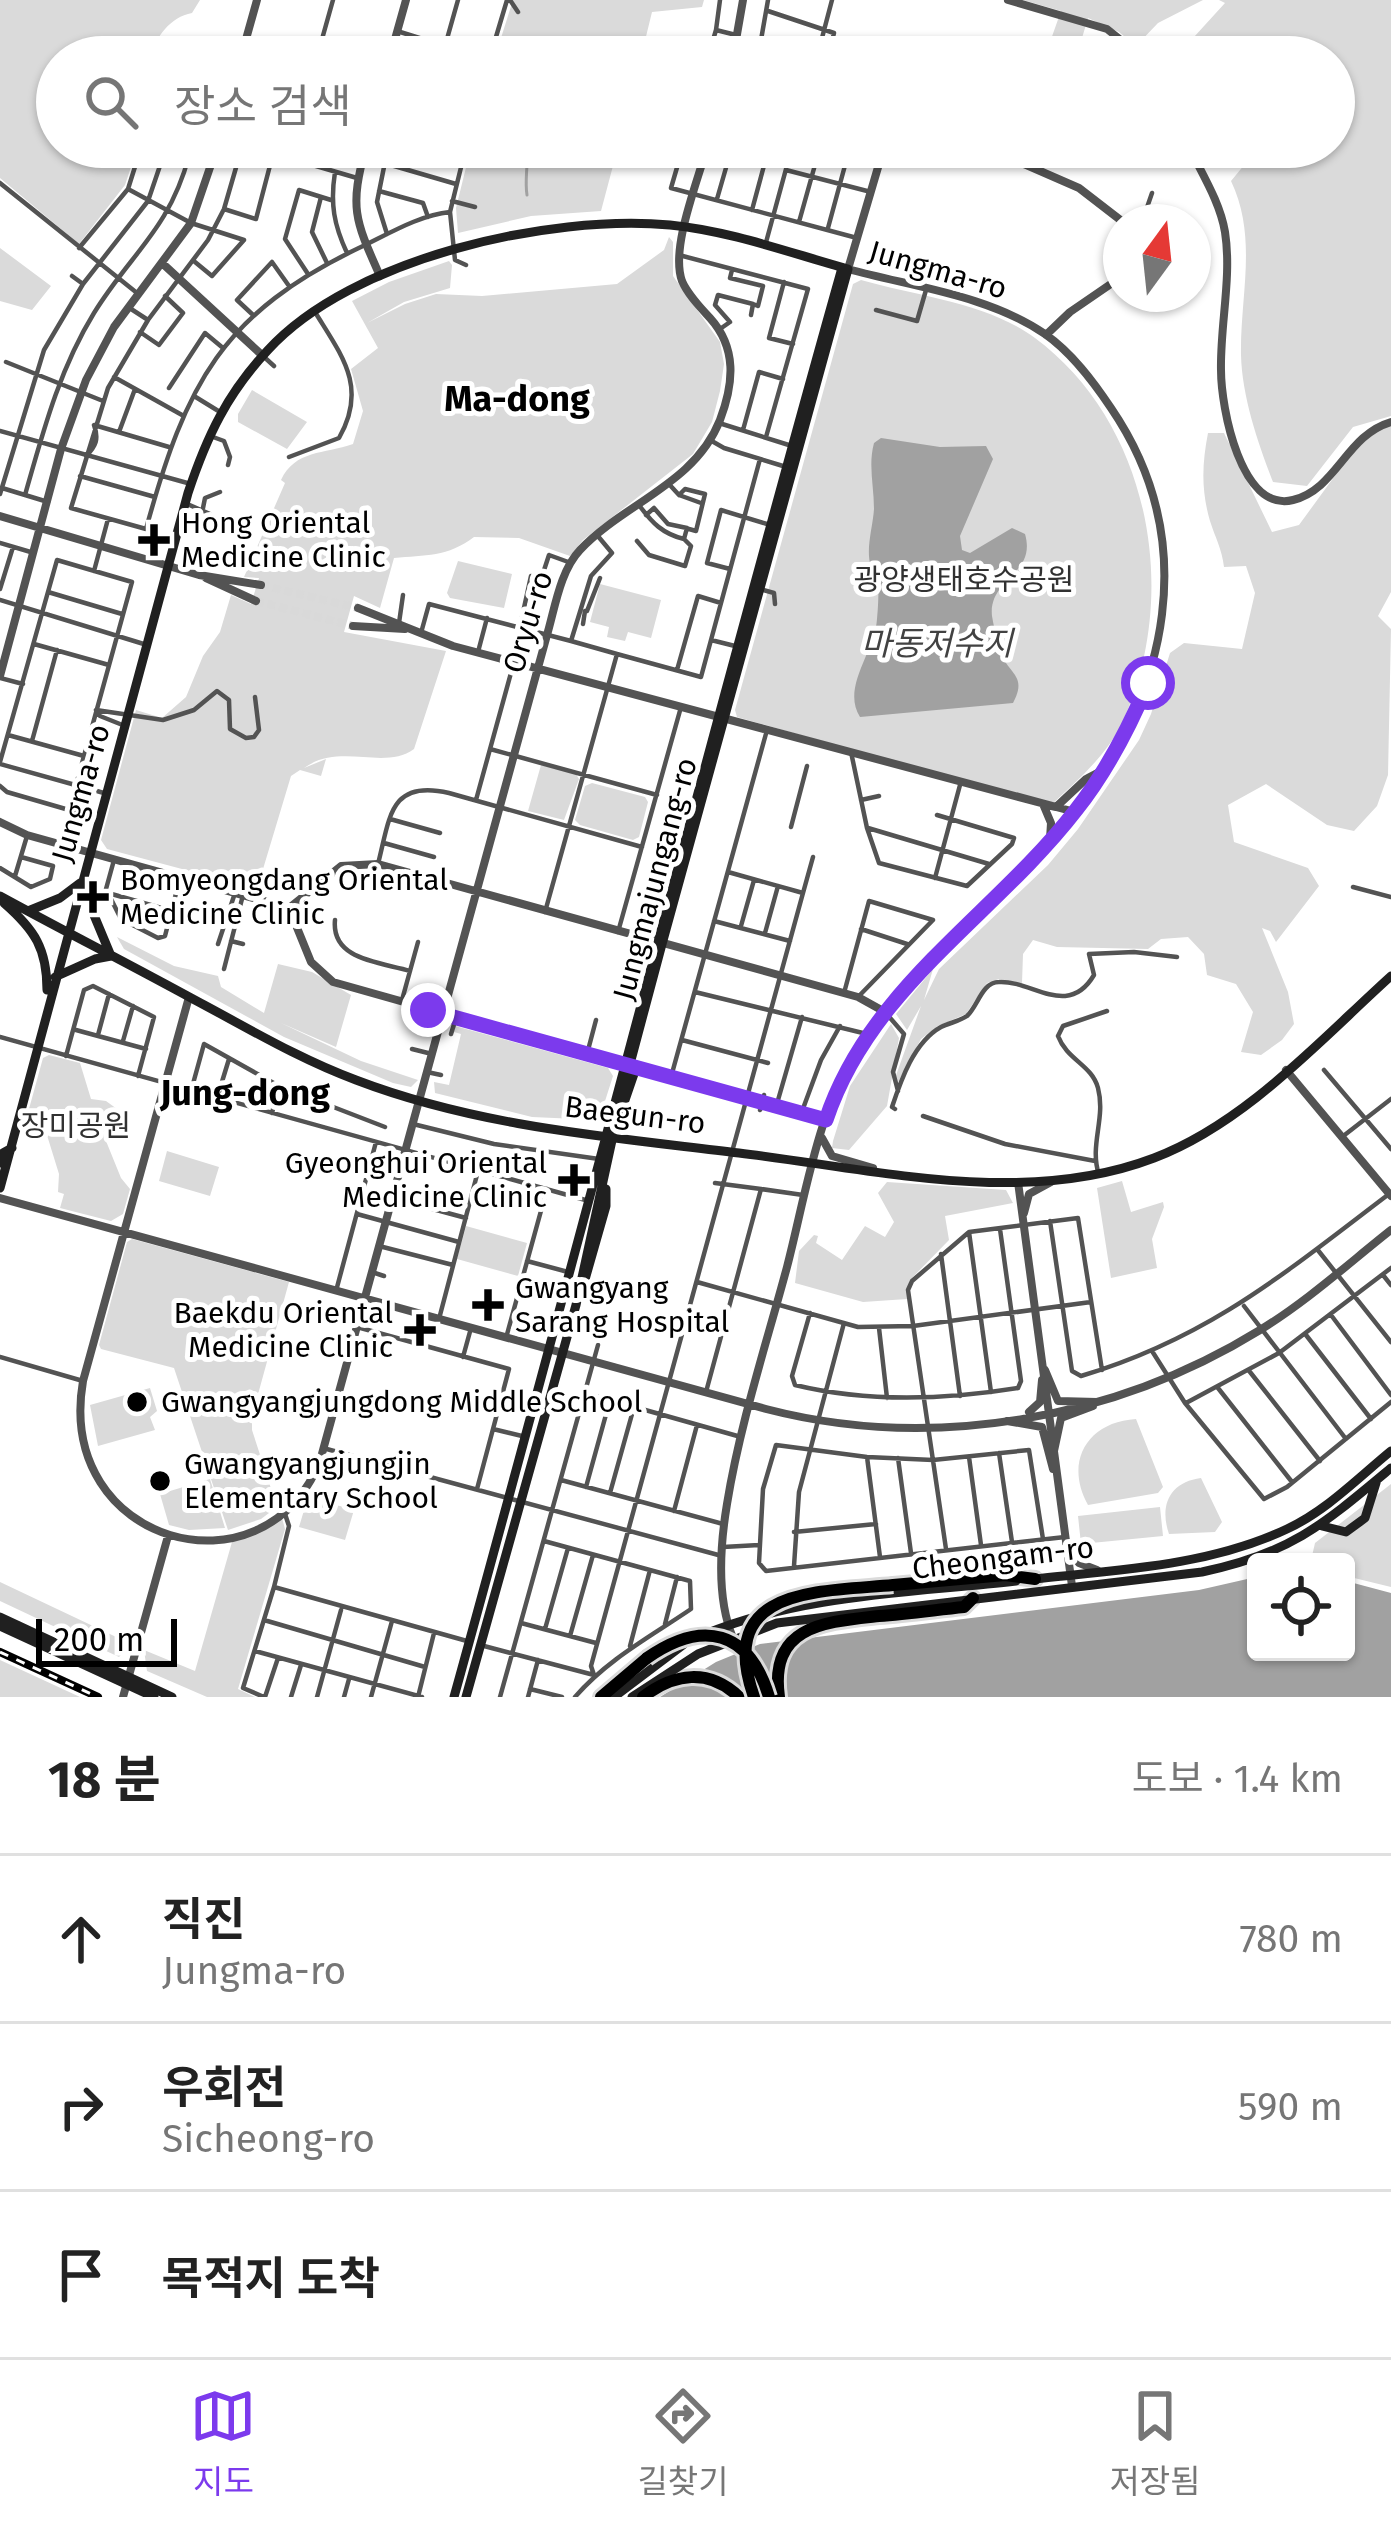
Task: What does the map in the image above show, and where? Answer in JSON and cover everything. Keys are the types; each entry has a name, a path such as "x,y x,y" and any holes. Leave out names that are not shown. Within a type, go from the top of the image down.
{"highway":[{"path":"754,1697 745,1647 754,1620 770,1606 798,1594 1005,1576 1041,1578"},
{"path":"779,1697 778,1672 786,1649 808,1628 830,1621 964,1607 973,1598"},
{"path":"601,1697 647,1658 681,1638 698,1634 721,1637 748,1653 770,1697"},
{"path":"643,1697 665,1681 695,1676 719,1682 739,1697"}],"main road":[{"name":"Jungma-ro","path":"0,1188 191,484 220,412 263,356 314,310 381,278 453,249 526,232 638,222 686,227 845,268"},
{"name":"Jungmajungang-ro","path":"720,717 736,646 845,268"},
{"name":"Jungmajungang-ro","path":"466,1697 475,1644 515,1500 575,1305 603,1163 659,943 845,268"},
{"path":"28,911 60,898 80,883 111,956 55,977"},
{"path":"0,898 28,924 42,946 46,1008"},
{"name":"Baegun-ro","path":"0,898 325,1068 419,1102 505,1122 886,1172 991,1181 1051,1182 1100,1175 1158,1157 1239,1109 1391,976"},
{"path":"0,1163 3,1153 12,1148"},
{"name":"Jungmajungang-ro","path":"515,1500 526,1437 603,1163"},
{"path":"575,1305 589,1270 606,1196 603,1163"},
{"name":"Cheongam-ro","path":"614,1697 672,1652 728,1625 806,1604 1041,1578 1071,1581 1099,1571 1202,1558 1290,1528 1391,1451"},
{"name":"Cheongam-ro","path":"632,1697 661,1675 733,1638 777,1623 1071,1581 1234,1565 1279,1550 1322,1526 1391,1468"},
{"path":"1322,1526 1346,1532 1364,1518 1377,1480"},
{"path":"0,1621 165,1696"},
{"name":"Jungmajungang-ro","path":"454,1697 475,1644"}],"street":[{"path":"247,36 257,0"},
{"path":"322,36 333,0"},
{"path":"396,36 406,0"},
{"path":"448,36 458,0"},
{"path":"509,0 518,12"},
{"path":"497,36 509,0"},
{"path":"714,36 720,0"},
{"path":"738,36 743,0"},
{"path":"763,36 768,0"},
{"path":"823,36 832,0"},
{"path":"1008,0 1107,29 1116,36"},
{"path":"768,11 825,27 833,36"},
{"path":"716,30 729,36"},
{"path":"397,32 411,36"},
{"path":"80,248 128,189 135,168"},
{"path":"48,502 1,491 35,373 82,284 148,201 159,168"},
{"path":"25,495 59,383 92,315 170,211 185,168"},
{"path":"22,684 0,677 81,392 137,293 191,223 210,168"},
{"path":"236,168 214,230 148,320 114,377 94,425 71,508 146,530 182,415 237,332 289,286 327,263 428,217 450,212"},
{"path":"224,209 256,218 269,168"},
{"path":"321,168 357,178"},
{"path":"360,168 355,214 381,278"},
{"path":"383,168 377,191 387,235"},
{"path":"401,168 456,184"},
{"path":"460,168 449,222 455,260 466,265"},
{"path":"676,168 671,188 857,238"},
{"path":"701,168 680,255 682,282 720,329 730,322 715,305 718,295 758,306 763,286 730,278 733,269"},
{"path":"717,200 726,168"},
{"path":"752,210 764,168"},
{"path":"799,223 814,168"},
{"path":"828,230 844,168"},
{"name":"Jungmajungang-ro","path":"845,268 878,168"},
{"path":"1033,168 1079,188 1103,207"},
{"path":"1199,168 1225,230 1221,383 1244,470 1256,491 1269,500 1284,502 1311,494 1357,440 1391,422"},
{"path":"765,246 786,170 871,192"},
{"path":"335,172 331,200 347,254"},
{"path":"0,186 137,293"},
{"path":"128,189 191,223 244,240 212,277 195,261"},
{"path":"308,274 285,239 299,190 331,200"},
{"path":"377,191 423,203 428,217"},
{"path":"1148,204 1152,194"},
{"path":"321,197 311,232 327,263"},
{"path":"452,201 475,207"},
{"path":"680,255 808,289 766,437"},
{"path":"254,316 237,300 272,262 289,286"},
{"path":"162,263 274,366"},
{"name":"Jungma-ro","path":"733,1638 722,1551 724,1524 750,1404 821,1137 842,1077 885,1012 1075,812 1106,769 1137,710 1155,661 1166,576 1161,535 1141,464 1123,425 1085,373 1046,335 1000,310 845,268"},
{"path":"72,276 82,284"},
{"path":"784,282 769,338 793,344"},
{"path":"1046,335 1103,289"},
{"path":"876,310 917,321 926,290"},
{"path":"140,332 159,345 183,313 165,296"},
{"path":"751,315 753,304"},
{"path":"128,307 148,320"},
{"path":"289,457 339,438 354,402 342,356 314,310"},
{"name":"Oryu-ro","path":"364,1299 547,634 571,563 598,535 689,466 710,440 719,423 732,363 720,329"},
{"path":"169,388 205,333 223,348"},
{"path":"6,362 103,401"},
{"path":"742,430 759,372 783,379"},
{"path":"114,377 182,415"},
{"path":"119,432 135,388"},
{"path":"192,395 220,412"},
{"path":"719,423 792,446"},
{"path":"94,425 170,447"},
{"path":"0,431 191,484"},
{"path":"208,435 224,441 228,465"},
{"path":"710,440 786,467"},
{"path":"416,632 429,604 701,677 760,459"},
{"path":"80,476 155,497"},
{"path":"646,515 654,508 668,524 696,531 705,494 685,489 679,495 668,483"},
{"path":"203,508 206,498 220,492"},
{"path":"185,503 210,514"},
{"path":"637,541 649,555 685,566 691,546 664,534 639,506"},
{"path":"730,569 707,563 722,510 770,525"},
{"path":"0,516 199,575 261,585"},
{"path":"94,571 108,519"},
{"path":"684,539 687,528"},
{"path":"583,624 591,576 612,553 598,535"},
{"path":"0,543 34,553"},
{"path":"0,589 13,547"},
{"path":"522,627 549,555 571,563"},
{"path":"0,786 76,812 79,786 84,756 132,582 57,560 0,763 79,786 105,794"},
{"path":"199,575 256,601"},
{"path":"522,627 531,576"},
{"path":"571,640 600,578"},
{"path":"760,589 773,593 775,604"},
{"path":"48,592 122,614"},
{"path":"399,623 403,595"},
{"path":"677,670 698,596 721,603"},
{"path":"0,600 147,644"},
{"path":"358,608 478,652 1055,807 1086,779 1106,769"},
{"path":"478,652 487,618"},
{"path":"353,626 416,632"},
{"path":"711,640 736,646"},
{"path":"34,644 109,665"},
{"path":"32,741 57,650"},
{"path":"545,912 617,654"},
{"path":"476,800 514,662"},
{"path":"96,710 100,716 163,720 194,710 217,691 229,700 230,729 247,738 259,730 255,697"},
{"path":"618,932 680,707"},
{"path":"96,710 127,720"},
{"path":"671,1077 767,730"},
{"path":"8,735 84,756"},
{"path":"490,748 657,795"},
{"path":"851,752 879,863 967,886 1014,838 937,815"},
{"path":"791,827 808,766"},
{"path":"935,878 961,782"},
{"path":"378,864 400,798 418,789 476,800 642,848"},
{"path":"861,800 879,796"},
{"path":"1043,804 1075,812"},
{"path":"1043,804 1053,832 1049,840"},
{"path":"390,819 440,833"},
{"path":"0,821 27,835 289,908"},
{"path":"903,838 905,827"},
{"path":"867,828 989,864"},
{"path":"15,876 27,835"},
{"path":"384,844 434,857"},
{"path":"0,868 31,887 50,879 53,866 21,857"},
{"path":"594,1676 591,1666 697,1282 702,1245 724,1184 813,857"},
{"path":"114,860 107,892 121,919 158,938 165,936 180,878"},
{"path":"289,908 341,866 378,864 858,997 885,1012 904,1034 893,1072 898,1091"},
{"path":"728,872 803,893"},
{"path":"741,928 754,880"},
{"path":"765,934 778,886"},
{"path":"1353,886 1391,897"},
{"path":"107,892 172,911"},
{"path":"218,944 239,894"},
{"path":"224,969 242,912 239,894"},
{"path":"844,993 869,901 933,920 858,997"},
{"path":"212,906 230,911"},
{"path":"289,908 311,962 346,987 826,1120"},
{"path":"334,920 337,940 348,953 410,970"},
{"path":"714,921 790,941"},
{"path":"862,929 909,945"},
{"path":"231,941 243,944"},
{"path":"394,1004 418,942"},
{"path":"895,1109 898,1091 923,1041 938,1028 967,1016 989,985 1000,981 1060,997 1089,984 1094,975 1089,955 1134,952 1177,957"},
{"path":"65,1056 84,990 92,986 154,1017 138,1076"},
{"path":"694,992 867,1034"},
{"path":"98,1036 109,994"},
{"path":"190,997 124,1232 94,1361 83,1381 79,1422 93,1474 123,1511 167,1536 228,1538 263,1524 284,1510 313,1475 364,1299"},
{"path":"123,1043 133,1006"},
{"path":"1100,1175 1094,1161 1102,1107 1093,1072 1068,1055 1058,1036 1063,1026 1107,1011"},
{"path":"776,1106 802,1017"},
{"path":"452,1034 456,1018"},
{"path":"587,1054 596,1020"},
{"path":"802,1114 821,1060 840,1026"},
{"path":"73,1029 146,1048"},
{"path":"0,1037 589,1201"},
{"path":"682,1040 768,1063"},
{"path":"191,1090 204,1044 279,1086 385,1127"},
{"path":"412,1049 432,1054"},
{"path":"217,1098 229,1059"},
{"path":"1050,1221 1073,1375 1102,1370 1152,1351 1242,1304 1390,1195 1286,1070"},
{"path":"1324,1070 1391,1149"},
{"path":"427,1072 440,1075"},
{"path":"272,1113 279,1086"},
{"path":"580,1098 589,1110 618,1103"},
{"path":"1342,1137 1391,1100"},
{"path":"332,1130 337,1111"},
{"path":"742,1116 752,1118"},
{"path":"923,1116 1005,1144 1094,1161"},
{"path":"413,1124 603,1163"},
{"path":"821,1137 832,1156 886,1172"},
{"path":"336,1291 376,1142"},
{"path":"439,1319 478,1171"},
{"path":"991,1181 1012,1191 1023,1218"},
{"path":"1018,1182 1071,1581"},
{"path":"1023,1218 1029,1194 1051,1182"},
{"path":"715,1183 806,1195"},
{"path":"706,1392 761,1189"},
{"path":"506,1338 547,1190"},
{"path":"606,1196 620,1200"},
{"path":"0,1198 816,1422 928,1428 1006,1421 1098,1402"},
{"path":"392,1198 466,1218"},
{"path":"357,1214 459,1242"},
{"path":"946,1549 909,1285 969,1232 1023,1218 1075,1217 1080,1220 1102,1370"},
{"path":"810,1313 791,1380 795,1384 887,1398 960,1396 1021,1385 1000,1226"},
{"path":"1054,1452 1061,1418 1167,1378 1260,1330 1391,1230"},
{"path":"969,1232 991,1392"},
{"path":"379,1246 453,1265"},
{"path":"1317,1249 1391,1342"},
{"path":"940,1254 960,1396"},
{"path":"527,1261 572,1273"},
{"path":"1185,1403 1279,1353 1391,1268"},
{"path":"373,1269 385,1272"},
{"path":"1383,1275 1391,1285"},
{"path":"697,1282 844,1323 879,1328 1092,1302"},
{"path":"1242,1304 1346,1439"},
{"path":"677,1306 689,1310"},
{"path":"670,1315 687,1319"},
{"path":"1152,1351 1185,1403 1261,1498 1292,1483 1391,1398 1331,1316"},
{"path":"794,1566 794,1532 809,1450 844,1323"},
{"path":"356,1327 509,1369 476,1490"},
{"path":"463,1357 471,1328"},
{"path":"879,1328 887,1398"},
{"path":"1306,1335 1371,1418"},
{"path":"500,1697 598,1345"},
{"path":"0,1357 83,1381"},
{"path":"1043,1371 1058,1401 1098,1402"},
{"path":"1006,1421 1036,1409 1043,1371"},
{"path":"1250,1372 1320,1461"},
{"path":"1218,1388 1292,1483"},
{"path":"585,1394 742,1437"},
{"path":"586,1486 610,1400"},
{"path":"610,1493 634,1407"},
{"path":"1006,1421 1042,1427 1057,1479"},
{"path":"674,1511 697,1425"},
{"path":"493,1429 526,1437"},
{"path":"323,1448 628,1531 722,1551 760,1545"},
{"path":"1042,1539 1032,1453 1026,1450 933,1460 773,1448 763,1489 763,1570 1042,1539 1066,1542"},
{"path":"1000,1454 1012,1542"},
{"path":"867,1456 880,1557"},
{"path":"969,1457 981,1545"},
{"path":"898,1459 911,1553"},
{"path":"561,1480 724,1524"},
{"path":"278,1658 264,1697 244,1688 289,1526 284,1510"},
{"path":"794,1532 876,1524"},
{"path":"123,1697 167,1536"},
{"path":"544,1540 690,1581 693,1606 630,1648 575,1697"},
{"path":"1066,1542 1079,1563 1099,1571"},
{"path":"1041,1578 1063,1564 1066,1542"},
{"path":"545,1630 568,1547"},
{"path":"570,1636 593,1554"},
{"path":"630,1648 650,1570"},
{"path":"664,1625 676,1577"},
{"path":"274,1587 594,1676"},
{"path":"316,1697 342,1608"},
{"path":"264,1621 425,1667"},
{"path":"371,1697 392,1621"},
{"path":"521,1623 597,1643"},
{"path":"255,1652 419,1697 434,1633"},
{"path":"528,1697 538,1660"},
{"path":"291,1697 301,1664"},
{"path":"344,1697 349,1678"},
{"path":"530,1689 562,1697"}],"green space":[{"path":"0,0 200,0 192,13 177,19 160,36 36,36 36,168 131,168 125,185 79,244 0,178"},
{"path":"513,0 704,0 702,7 652,12 646,36 502,36"},
{"path":"1023,0 1203,0 1158,23 1146,36 1124,36 1088,18 1083,36 1052,36 1061,11"},
{"path":"1219,0 1391,0 1391,416 1353,427 1307,486 1273,482 1248,403 1241,355 1246,245 1231,181 1242,168 1355,168 1355,36 1195,36 1225,3"},
{"path":"466,168 612,168 601,211 531,216 458,233 456,208"},
{"path":"669,237 673,276 720,342 724,364 712,422 693,454 583,540 570,556 519,538 474,537 445,552 394,558 380,608 354,596 344,632 446,651 414,749 389,758 332,757 318,761 304,768 326,759 321,776 300,770 291,776 257,889 107,849 101,840 136,710 162,718 186,697 203,656 220,632 231,595 251,604 259,578 244,577 287,470 311,454 353,444 363,411 351,369 378,348 352,301 449,261 450,288 404,302 367,323 436,294 482,296 617,284 664,250"},
{"path":"0,248 51,286 32,310 0,301"},
{"name":"광양생태호수공원","path":"861,280 974,308 1035,338 1074,374 1106,417 1129,464 1144,515 1151,568 1150,621 1140,674 1108,746 1050,806 737,717 735,710 853,284"},
{"path":"252,390 307,422 287,449 238,422"},
{"path":"1391,426 1391,592 1378,616 1391,629 1388,775 1377,806 1354,831 1327,825 1266,784 1228,805 1234,842 1308,868 1319,886 1276,942 1262,928 1288,992 1294,1024 1282,1040 1261,1055 1241,1052 1253,1012 1236,984 1207,975 1204,954 1188,937 1161,939 1148,949 1057,947 1033,940 1023,954 1022,983 999,979 987,983 966,1014 921,1039 897,1084 895,1078 921,1006 907,1030 896,1014 933,969 924,1000 939,969 1048,865 1078,829 1139,740 1170,653 1184,643 1242,649 1255,593 1246,566 1224,567 1210,521 1203,477 1208,433 1224,433 1272,532 1299,525 1353,451 1381,428"},
{"path":"458,561 512,574 504,608 450,598 447,593"},
{"path":"600,584 661,600 651,638 628,632 625,641 607,637 609,627 590,622"},
{"path":"541,765 576,774 579,779 564,820 528,811"},
{"path":"592,783 645,797 648,802 639,837 633,840 575,820 585,786"},
{"path":"117,937 174,966 218,976 221,987 264,1013 278,964 312,972 351,995 336,1047 281,1023 361,1061 418,1080 411,1087 393,1083 284,1037 124,949"},
{"path":"891,1024 899,1038 887,1106 849,1150 832,1148 850,1086"},
{"path":"455,1026 608,1068 613,1076 599,1120 532,1117 435,1093 434,1082 449,1085 461,1034 454,1032"},
{"name":"장미공원","path":"49,1055 80,1063 91,1099 117,1109 119,1121 106,1141 130,1189 123,1214 111,1221 60,1208 64,1194 58,1192 59,1174 46,1132 24,1127 43,1058"},
{"path":"167,1151 219,1167 210,1196 159,1181"},
{"path":"1122,1181 1131,1212 1163,1202 1164,1207 1152,1239 1157,1268 1111,1278 1097,1188"},
{"path":"887,1182 1006,1190 1013,1203 945,1216 949,1240 909,1281 907,1299 863,1302 795,1283 799,1251 814,1235 818,1236 816,1243 842,1260 865,1226 885,1237 894,1222 878,1193"},
{"path":"466,1226 527,1243 518,1276 457,1259"},
{"path":"132,1239 289,1282 252,1416 252,1430 277,1507 261,1519 228,1530 174,1368 99,1345 127,1242"},
{"path":"150,1388 157,1411 150,1417 155,1430 98,1446 90,1405"},
{"path":"1136,1419 1163,1487 1158,1493 1088,1505 1078,1474 1085,1447 1104,1428"},
{"path":"1201,1478 1222,1522 1215,1532 1169,1534 1165,1514 1170,1497 1182,1484"},
{"path":"210,1479 225,1528 189,1530 169,1525 160,1494"},
{"path":"1391,1484 1391,1587 1355,1578 1355,1553 1313,1553 1315,1543"},
{"path":"308,1497 354,1510 345,1540 299,1527"},
{"path":"1160,1507 1163,1536 1081,1544 1078,1516"},
{"path":"282,1518 285,1529 238,1689 255,1697 207,1697 147,1671 144,1650 195,1671 232,1542"},
{"path":"0,1582 131,1644 119,1657 0,1601"},
{"path":"0,1660 80,1697 0,1697"}],"water":[{"name":"마동저수지","path":"881,438 940,447 986,446 993,459 960,536 962,550 970,553 1012,528 1025,534 1024,559 997,593 992,616 1004,660 1018,680 1013,703 860,717 854,694 877,615 878,582 869,550 874,509 872,451"},
{"path":"1247,1579 1247,1661 1355,1661 1355,1583 1391,1593 1391,1697 660,1697 716,1662 760,1644 1199,1590"}],"waterway":[{"path":"527,168 527,195"}],"tunnel":[{"path":"261,585 358,608"},
{"path":"256,601 353,626"}],"railway":[{"path":"0,1652 98,1697"}],"place":[{"name":"Hong Oriental Medicine Clinic","path":"154,540"},
{"name":"Bomyeongdang Oriental Medicine Clinic","path":"93,897"},
{"name":"Gyeonghui Oriental Medicine Clinic","path":"574,1180"},
{"name":"Gwangyang Sarang Hospital","path":"488,1305"},
{"name":"Baekdu Oriental Medicine Clinic","path":"420,1330"},
{"name":"Gwangyangjungdong Middle School","path":"137,1402"},
{"name":"Gwangyangjungjin Elementary School","path":"160,1481"}],"district":[{"name":"Ma-dong","path":"517,398"},
{"name":"Jung-dong","path":"245,1092"}],"route":[{"path":"428,1010 826,1120 842,1077 867,1034 929,962 1075,812 1106,769 1148,683"}]}
